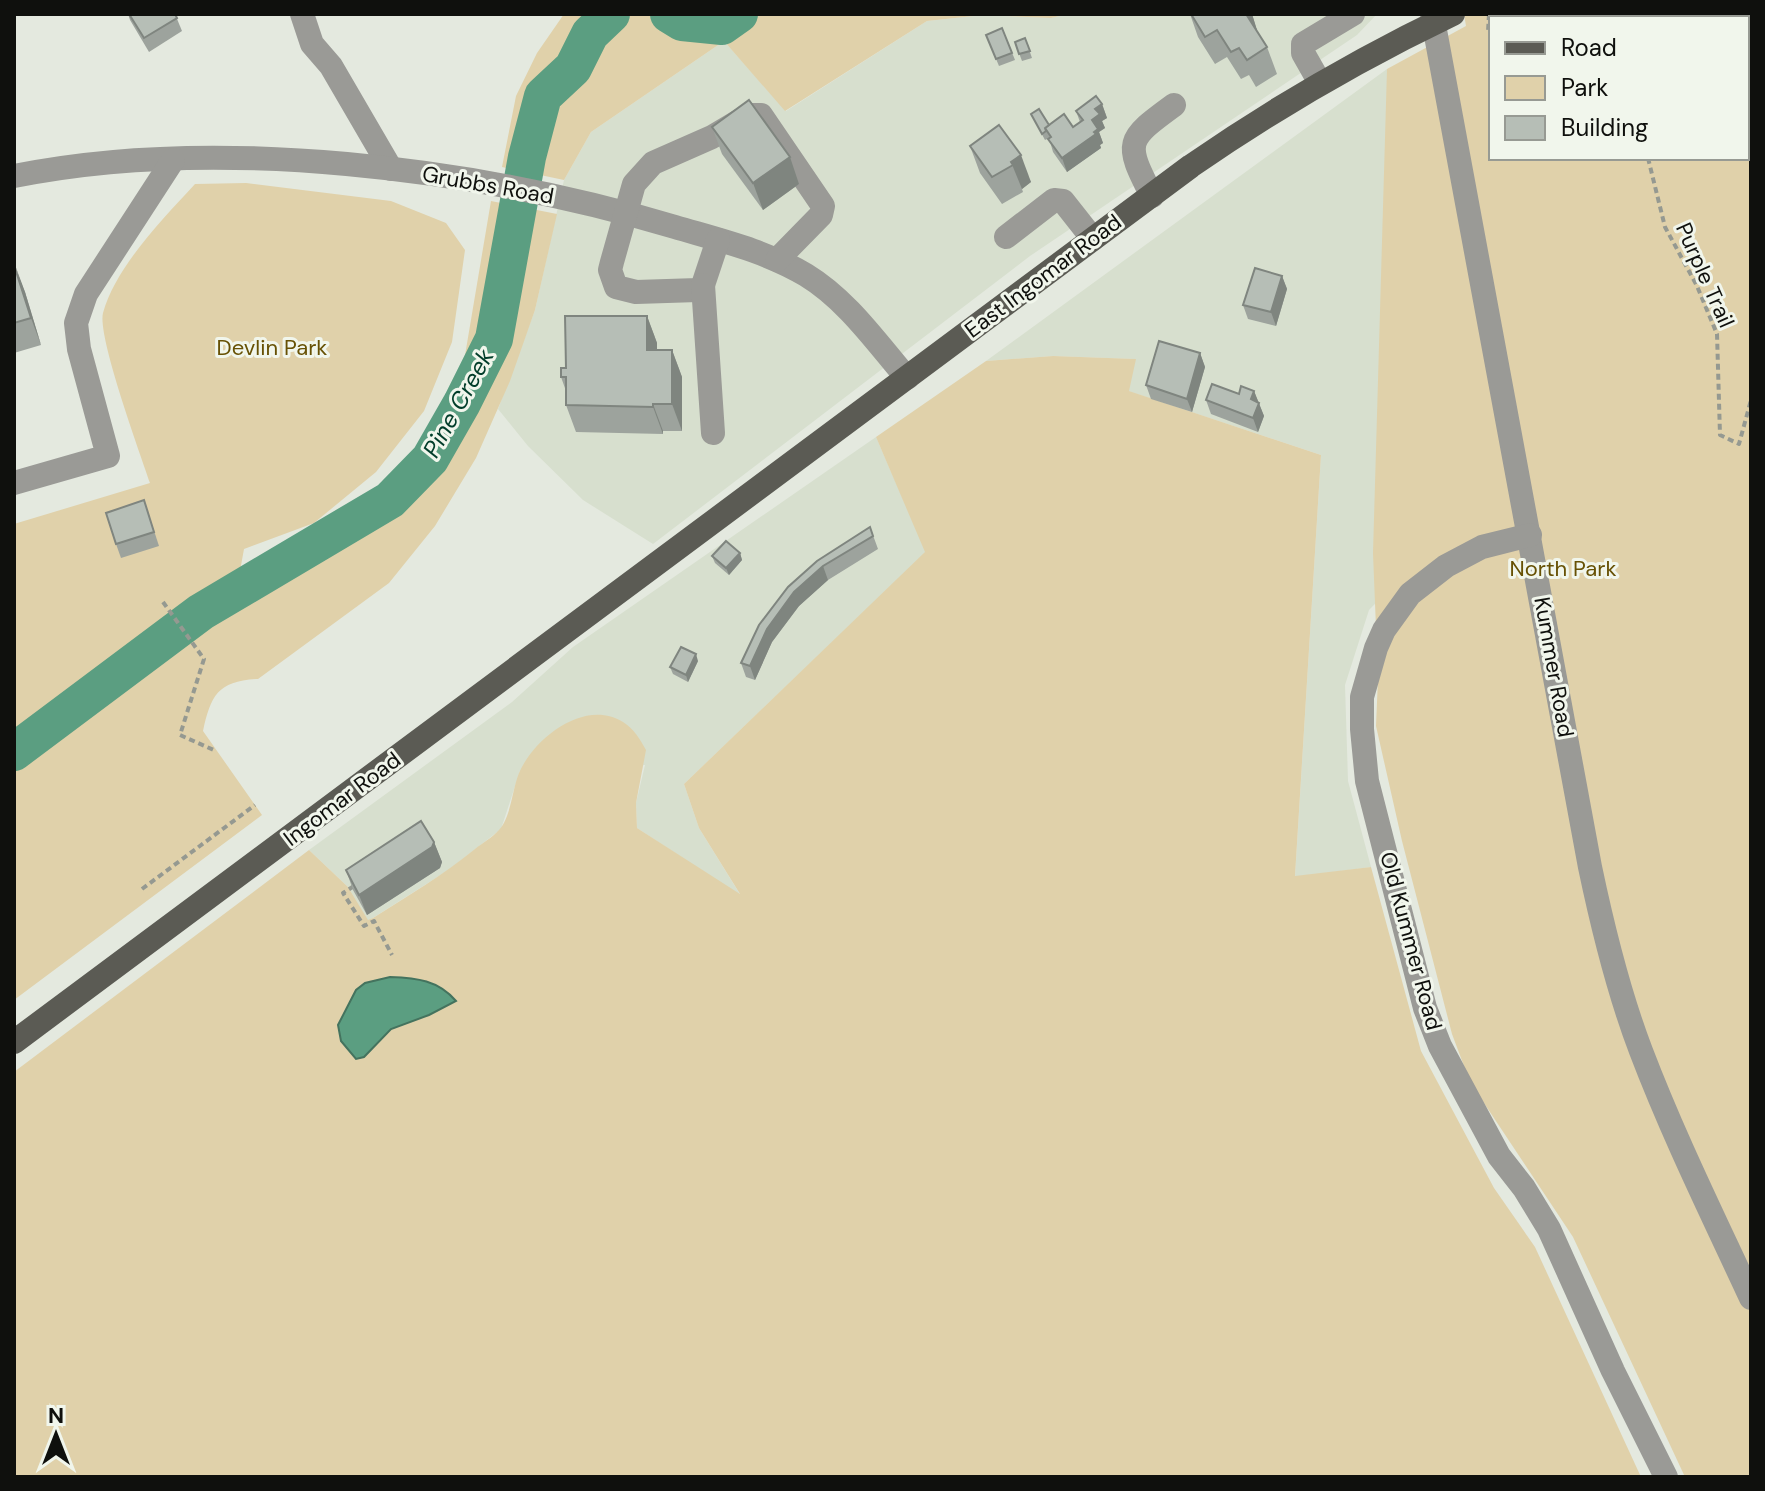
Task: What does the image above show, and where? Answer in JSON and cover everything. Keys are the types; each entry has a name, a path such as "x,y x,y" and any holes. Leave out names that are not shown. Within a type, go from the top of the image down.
{"main road":[{"name":"East Ingomar Road","path":"669,554 1255,122 1439,17"},
{"name":"Ingomar Road","path":"14,1042 669,554"}],"street":[{"path":"302,14 312,44 331,66 391,169"},
{"path":"1320,83 1303,53 1303,44 1353,14"},
{"name":"Kummer Road","path":"1439,17 1590,867 1608,947 1640,1049 1685,1157 1751,1298"},
{"path":"1152,196 1134,162 1132,146 1140,129 1174,105"},
{"path":"703,285 693,292 636,292 616,287 610,270 634,184 653,163 712,137 749,115 761,115 823,206 821,215 777,260"},
{"path":"14,483 108,456 79,349 76,323 86,294 173,160"},
{"name":"Grubbs Road","path":"14,176 122,162 294,162 391,169 557,197 627,213 777,260 831,293 907,378"},
{"path":"1006,237 1054,200 1063,201 1093,239"},
{"path":"713,433 703,285 718,240"},
{"name":"Old Kummer Road","path":"1530,535 1482,547 1446,566 1410,594 1384,630 1362,697 1367,781 1425,1008 1440,1046 1499,1156 1524,1188 1549,1229 1613,1371 1666,1477"}],"path":[{"name":"Purple Trail","path":"1648,160 1665,227 1697,286 1717,334 1720,435 1739,444 1751,400"},
{"path":"163,602 204,659 180,735 216,751"},
{"path":"142,889 255,805"},
{"path":"355,885 343,893 364,926 374,921 392,955"}],"shaded area":[{"path":"1068,14 1377,14 1357,35 1030,256 653,544 583,500 528,446 498,409 535,310 564,180 591,132 724,41 786,111 927,21 983,15 1051,18"},
{"path":"1387,69 1404,75 1425,553 1369,610 1345,685 1348,781 1371,867 1295,877 1321,455 1128,391 1135,359 1053,356 986,361"},
{"path":"876,437 926,552 684,784 699,828 741,896 637,828 636,803 645,765 520,771 501,829 450,869 368,921 348,887 309,850 512,702 573,647"},
{"path":"390,977 434,984 456,1001 391,1029 364,1057 356,1059 341,1041 338,1025 356,990 365,983"}],"green space":[{"path":"564,14 1068,14 1051,18 983,15 927,21 785,111 724,41 591,132 564,180 502,167 516,96 537,53"},
{"name":"North Park","path":"1464,14 1751,14 1751,1477 1685,1477 1573,1237 1470,1082 1452,1034 1402,841 1376,726 1378,678 1373,553 1387,69 1466,26"},
{"name":"Devlin Park","path":"246,183 391,201 446,223 465,250 452,342 424,411 376,472 314,523 244,549 240,571 352,525 424,463 460,385 491,201 557,214 535,310 510,381 476,458 435,526 389,583 258,679 225,687 213,699 203,731 262,815 14,1000 14,524 150,483 106,345 103,313 109,295 129,261 195,184"},
{"path":"1053,356 1136,359 1129,391 1321,455 1295,876 1371,867 1421,1051 1494,1188 1535,1247 1641,1477 14,1477 14,1072 309,850 348,887 368,920 399,902 496,833 506,818 526,760 548,735 577,718 608,716 634,731 646,750 636,803 637,828 740,894 699,828 684,784 925,552 876,437 986,361"}],"building":[{"path":"129,14 175,14 177,18 144,38"},
{"path":"1191,14 1246,14 1267,47 1247,60 1239,48 1231,52 1217,30 1205,37"},
{"path":"1002,28 1012,53 996,59 986,35"},
{"path":"1025,38 1030,51 1019,54 1015,42"},
{"path":"1096,96 1102,104 1095,109 1100,114 1092,120 1098,129 1094,132 1096,134 1062,158 1048,139 1051,137 1045,128 1064,114 1073,127 1083,120 1076,111"},
{"path":"749,100 790,157 753,183 712,127"},
{"path":"1039,109 1049,125 1042,134 1031,114"},
{"path":"999,125 1021,155 1011,162 1013,165 992,177 970,146"},
{"path":"14,265 31,318 14,323"},
{"path":"1255,268 1282,276 1271,312 1243,305"},
{"path":"565,316 647,316 647,350 672,350 672,404 653,404 653,407 566,405 566,377 561,377 561,368 566,368"},
{"path":"1159,341 1200,353 1187,399 1146,385"},
{"path":"1212,384 1239,394 1241,386 1254,391 1251,399 1259,403 1253,418 1206,400"},
{"path":"144,500 154,532 116,544 106,513"},
{"path":"870,527 873,536 823,566 794,592 767,629 750,666 741,663 759,625 788,587 817,561"},
{"path":"726,541 740,553 726,568 712,556"},
{"path":"681,647 696,654 686,675 670,667"},
{"path":"421,821 434,842 432,847 359,895 346,870"}],"waterway":[{"name":"Pine Creek","path":"14,752 201,612 390,500 430,459 494,339 527,157 543,96 573,68 590,34 611,14"},
{"name":"Pine Creek","path":"669,14 682,22 722,26 739,14"}]}
